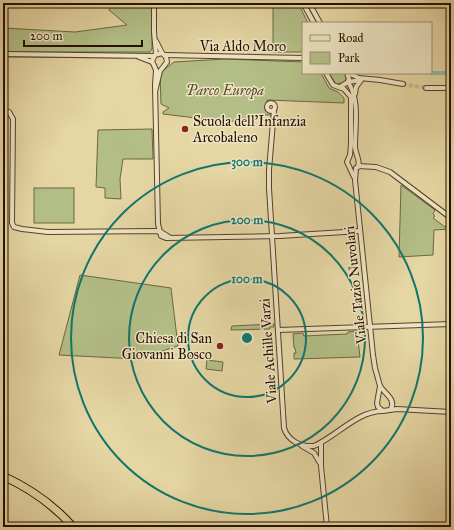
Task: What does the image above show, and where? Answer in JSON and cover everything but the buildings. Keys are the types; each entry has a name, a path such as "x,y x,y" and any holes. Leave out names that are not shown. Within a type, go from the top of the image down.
{"highway":[{"path":"3,476 40,496 73,527"}],"street":[{"path":"154,3 158,220 160,233"},
{"path":"303,3 313,22"},
{"path":"309,3 319,22"},
{"path":"155,39 167,62 162,68 155,92"},
{"path":"3,54 163,54"},
{"name":"Via Aldo Moro","path":"163,54 182,57 302,58"},
{"path":"125,55 141,57 158,68 162,68"},
{"name":"Via Aldo Moro","path":"167,62 182,57"},
{"path":"327,74 333,85 347,91 351,100 351,144 347,164 356,164 390,172 451,218"},
{"name":"Viale Tazio Nuvolari","path":"347,74 349,79 348,82 355,97 355,180 375,368 380,386 387,396"},
{"path":"349,74 363,79 403,84"},
{"path":"339,87 348,82 363,79"},
{"path":"355,97 356,86 363,79"},
{"path":"426,88 451,88"},
{"path":"3,110 10,112 13,119 12,220 15,226 48,232 147,232 160,233 169,237 272,236 360,231"},
{"name":"Viale Achille Varzi","path":"274,110 269,175 284,428 288,437 314,453"},
{"path":"349,158 352,156 356,164"},
{"path":"278,330 451,324"},
{"name":"Viale Tazio Nuvolari","path":"379,399 380,386"},
{"path":"372,413 379,399 383,396 387,396 393,403 403,409"},
{"path":"391,409 393,403"},
{"path":"377,405 383,411"},
{"path":"295,442 314,446 356,420 372,413 391,409 451,412"},
{"path":"321,443 321,466 327,527"},
{"path":"314,446 314,453 321,466"}],"green space":[{"path":"111,3 152,3 152,49 150,52 3,52 3,28 75,32 127,25 109,10"},
{"path":"273,3 298,3 308,22 302,22 302,52 273,52"},
{"name":"Parco Europa","path":"225,59 302,62 302,74 322,74 329,88 338,92 344,98 344,103 267,100 267,110 272,113 272,115 259,115 229,122 163,114 163,112 169,108 161,104 160,73 174,62"},
{"path":"330,74 345,74 346,80 342,83 336,84"},
{"path":"152,129 153,159 123,159 120,179 121,199 105,198 105,188 96,187 98,130"},
{"path":"401,185 435,210 433,214 435,216 433,218 445,227 450,221 451,222 451,229 434,230 433,255 399,257"},
{"path":"34,188 74,188 74,223 34,223"},
{"path":"80,275 171,288 178,346 137,359 59,355"},
{"path":"274,324 274,327 270,327 270,329 231,330 232,326"},
{"path":"357,331 360,357 294,359 294,353 296,353 293,334 303,333 304,336 347,334 348,332"},
{"path":"207,360 223,362 222,371 206,369"}],"waterway":[{"path":"3,57 125,58"},
{"path":"432,73 451,73"}],"tunnel":[{"path":"403,84 426,88"}],"place":[{"name":"Scuola dell'Infanzia Arcobaleno","path":"185,129"},
{"name":"Chiesa di San Giovanni Bosco","path":"220,346"}]}
